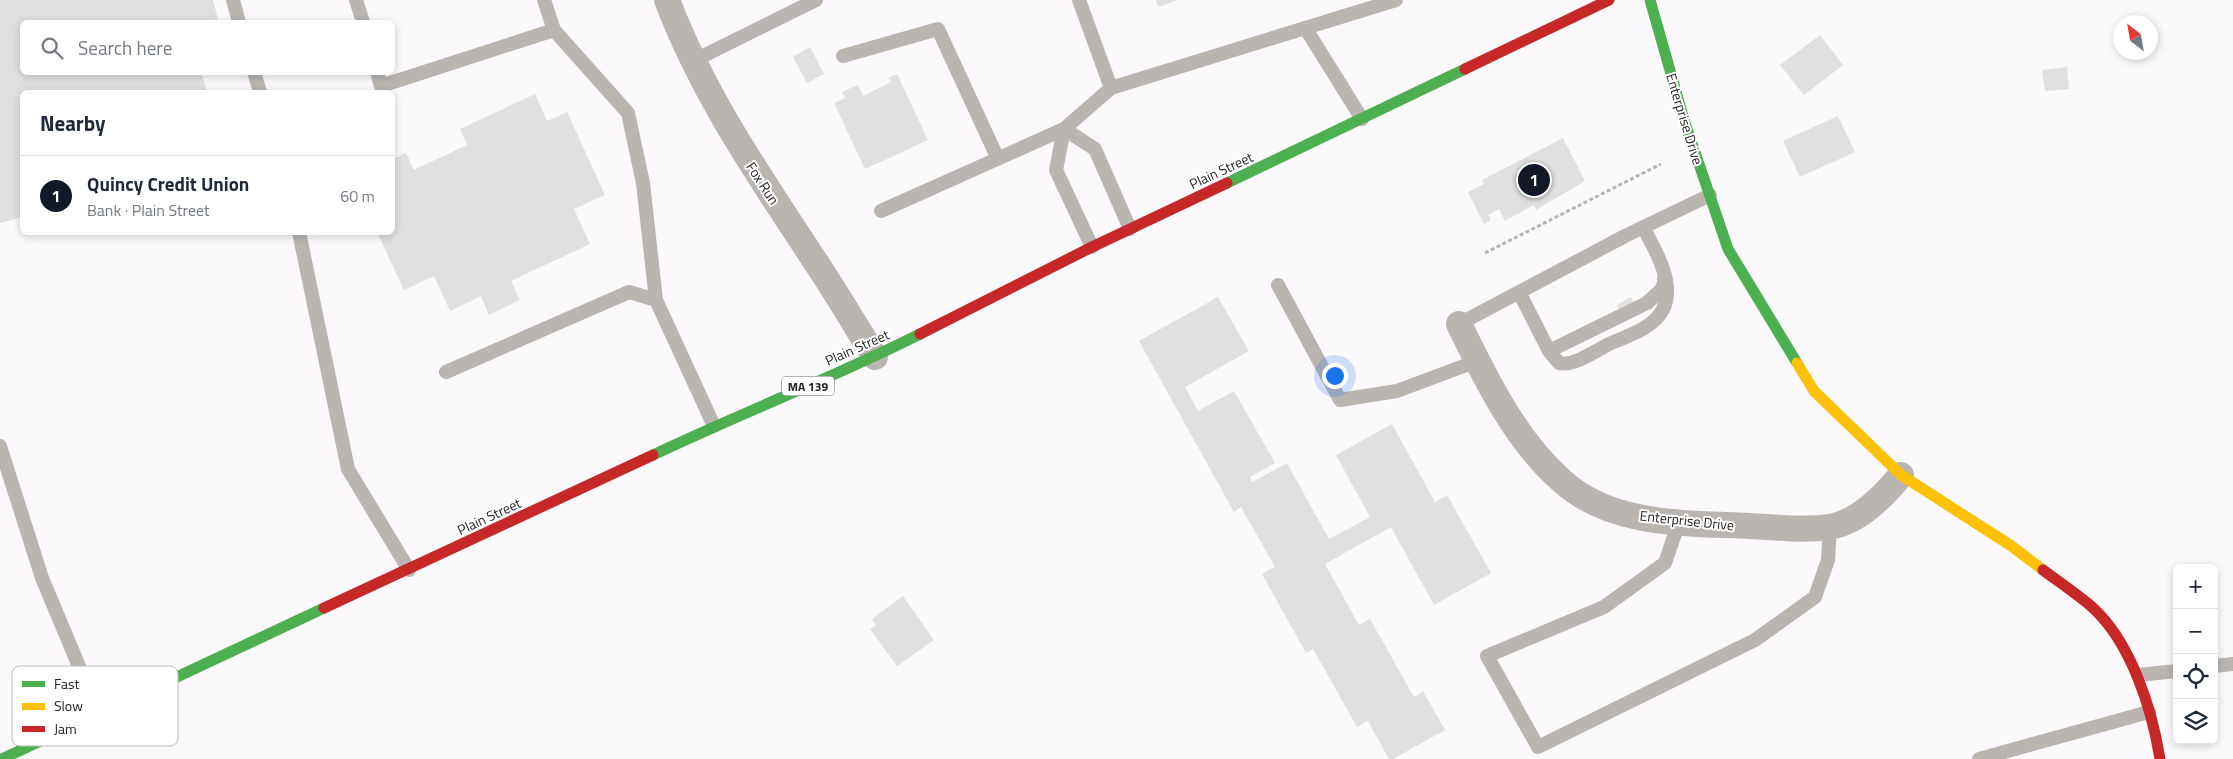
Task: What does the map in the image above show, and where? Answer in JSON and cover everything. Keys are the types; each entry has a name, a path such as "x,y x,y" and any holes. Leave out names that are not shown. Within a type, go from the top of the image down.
{"main road":[{"name":"Plain Street","path":"178,677 714,426 875,357 1092,247 1609,0"},
{"name":"Enterprise Drive","path":"1650,0 1685,122 1728,249 1814,391 1901,475 2010,545 2093,608 2114,634 2138,675 2156,735 2160,759"},
{"name":"Plain Street","path":"10,757 33,746"}],"street":[{"name":"Fox Run","path":"667,0 693,61 718,108 752,166 875,357"},
{"name":"Enterprise Drive","path":"1459,324 1494,392 1521,434 1561,481 1585,499 1612,510 1706,525 1830,527 1854,517 1887,492 1901,475"}],"lane":[{"path":"233,0 238,20"},
{"path":"356,0 362,20"},
{"path":"544,0 554,30 628,113 644,182 656,300 714,426"},
{"path":"693,61 816,0"},
{"path":"1079,0 1111,88"},
{"path":"881,210 1064,129 1111,88 1396,0"},
{"path":"843,56 938,28 998,159"},
{"path":"1306,29 1362,119"},
{"path":"378,75 381,86 554,30"},
{"path":"255,75 259,90"},
{"path":"1064,129 1095,149 1130,229"},
{"path":"1064,129 1056,170 1092,247"},
{"path":"1459,324 1643,227 1710,195"},
{"path":"1519,292 1549,351 1559,364 1574,361 1649,325 1661,314 1667,302 1667,280 1643,227"},
{"path":"300,235 348,469 409,570"},
{"path":"1549,351 1647,303 1661,290 1664,284 1664,271"},
{"path":"1278,285 1340,400 1397,391 1477,361"},
{"path":"446,372 629,292 656,300"},
{"path":"0,446 6,478 42,578 79,666"},
{"path":"1679,522 1665,563 1604,607 1487,656 1538,747 1755,640 1815,596 1828,560 1830,527"},
{"path":"2218,666 2233,664"},
{"path":"2138,675 2173,671"},
{"path":"1979,759 2149,712"}],"path":[{"path":"1485,253 1661,164"}],"building":[{"path":"0,0 213,0 218,19 214,20 20,20 20,75 202,75 206,90 20,90 20,218 0,223"},
{"path":"1156,0 1178,0 1158,7"},
{"path":"1820,35 1843,65 1804,95 1780,65"},
{"path":"810,47 824,74 807,83 793,57"},
{"path":"2067,67 2069,89 2045,91 2042,70"},
{"path":"897,74 928,140 865,169 834,103 845,98 842,92 858,85 863,96 891,82 888,78"},
{"path":"535,94 547,121 567,112 605,195 574,209 590,244 511,281 520,300 489,315 481,296 450,311 434,276 404,290 378,235 395,235 395,158 406,153 414,170 467,145 460,129"},
{"path":"1838,116 1855,152 1800,177 1783,141"},
{"path":"1563,138 1585,181 1536,210 1534,205 1505,221 1499,209 1488,215 1491,220 1484,224 1468,192 1484,184 1482,180"},
{"path":"1218,297 1249,351 1185,387 1198,411 1234,391 1275,463 1250,477 1252,482 1287,463 1329,539 1370,517 1336,455 1392,424 1435,502 1447,495 1491,573 1434,605 1391,527 1325,564 1359,625 1370,619 1414,697 1423,691 1445,730 1393,759 1389,759 1368,721 1357,727 1313,649 1306,653 1262,574 1275,567 1241,507 1234,512 1139,341"},
{"path":"1631,297 1636,306 1622,314 1617,305"},
{"path":"903,596 934,640 897,666 870,629 876,625 872,619"}],"traffic: fast":[{"path":"1650,0 1685,123 1728,249 1797,363"},
{"path":"1227,183 1465,69"},
{"path":"653,455 854,366 920,334"},
{"path":"178,676 324,608"},
{"path":"2,759 30,746"}],"traffic: slow":[{"path":"1797,363 1814,391 1901,475 2010,545 2043,570"}],"traffic: jam":[{"path":"1465,69 1609,0"},
{"path":"920,334 1092,247 1227,183"},
{"path":"324,608 653,455"},
{"path":"2043,570 2092,607 2118,638 2138,677 2151,719 2160,759"}],"place":[{"name":"Quincy Credit Union","path":"1534,180"}]}
